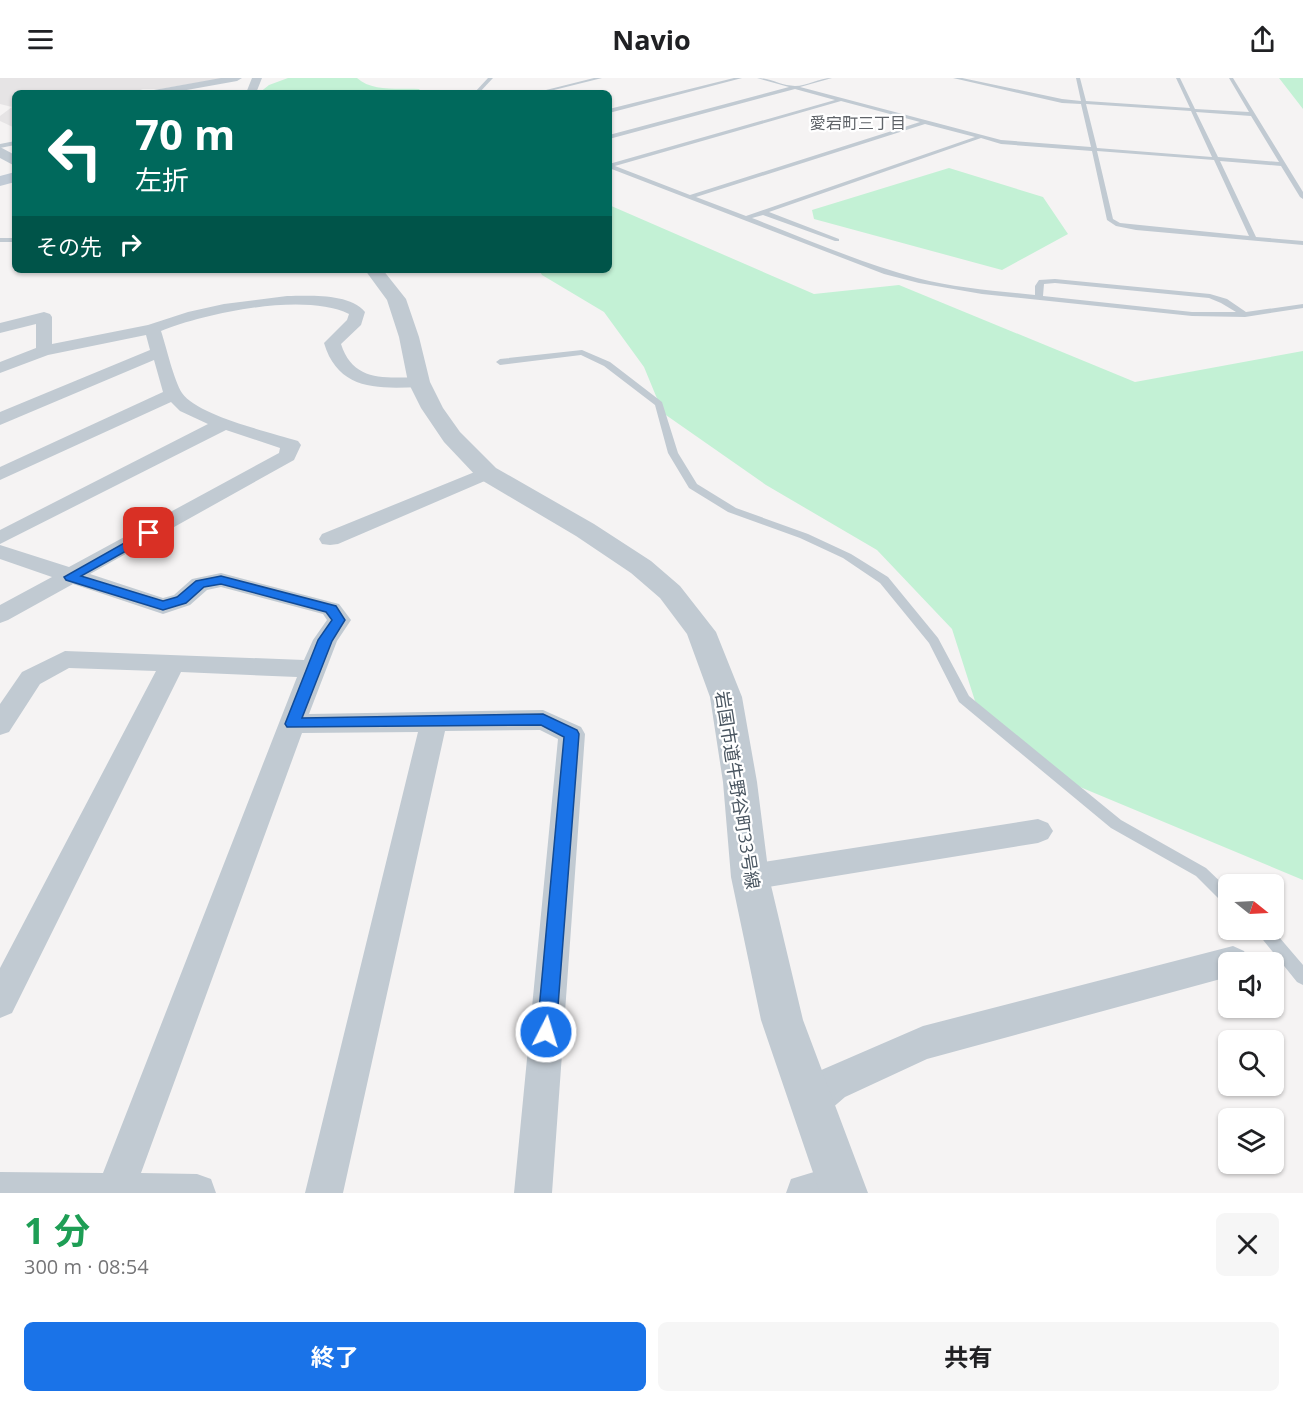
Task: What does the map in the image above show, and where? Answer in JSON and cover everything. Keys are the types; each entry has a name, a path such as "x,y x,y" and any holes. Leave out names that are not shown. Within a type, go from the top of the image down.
{"street":[{"path":"171,90 237,78"},
{"name":"岩国市道牛野谷町33号線","path":"377,273 396,299 409,337 418,382 432,408 453,437 487,473 585,530 640,567 670,592 701,632 726,697 740,782 750,877 782,1020 842,1188"},
{"path":"0,368 44,351 152,329 167,321 270,301 298,299 345,306 357,312 357,317 332,343 334,356 342,367 364,380 380,383 418,382"},
{"path":"0,328 44,317 44,351"},
{"path":"0,615 287,456 291,445 200,415 186,407 173,394 152,329"},
{"path":"0,419 159,352"},
{"path":"0,474 173,394"},
{"path":"0,538 224,423"},
{"path":"330,539 487,473"},
{"path":"0,552 163,606 182,600 200,584 221,580 331,609 339,620 325,640 313,669 115,1192"},
{"path":"0,725 31,678 64,659 313,669"},
{"path":"0,1002 173,663"},
{"path":"292,724 543,720 572,734 533,1193"},
{"path":"324,1193 434,721"},
{"path":"750,877 1038,831"},
{"path":"810,1103 832,1084 923,1043 1218,965"},
{"path":"805,1193 842,1188"},
{"path":"0,1191 197,1193"}],"lane":[{"path":"479,90 491,78"},
{"path":"561,78 577,83"},
{"path":"548,90 600,78"},
{"path":"612,110 740,78"},
{"path":"759,78 979,137 1031,146 1283,164"},
{"path":"612,136 830,78"},
{"path":"955,78 1043,99 1252,114"},
{"path":"1078,78 1110,220 1118,225 1303,243"},
{"path":"1178,78 1254,238"},
{"path":"1231,78 1303,197"},
{"path":"833,90 980,129"},
{"path":"612,165 854,96"},
{"path":"690,198 938,118"},
{"path":"747,218 979,137"},
{"path":"612,167 887,272 919,281 982,292 1192,314 1245,315 1303,306"},
{"path":"765,213 837,240"},
{"path":"1039,298 1039,286 1042,282 1054,281 1210,296 1224,301 1245,315"},
{"path":"500,362 582,352 607,364 659,404 673,453 693,486 732,510 804,536 847,556 884,580 934,641 964,699 1116,824 1201,872 1218,888"},
{"path":"1272,940 1303,976"}],"shaded area":[{"path":"0,78 225,78 160,89 12,90 12,107 0,104"},
{"path":"12,107 12,127 0,121 0,116"}],"green space":[{"path":"288,78 357,78 378,87 420,90 263,90 269,85"},
{"path":"1279,78 1303,78 1303,109"},
{"path":"949,168 1043,197 1068,234 1002,270 814,219 812,210"},
{"path":"612,206 814,294 899,285 1135,382 1303,351 1303,880 1044,772 975,701 952,629 877,550 766,485 663,413 644,367 604,312 541,273 612,273"}],"district":[{"name":"愛宕町三丁目","path":"858,123"}],"route":[{"path":"149,533 70,577 163,606 182,600 200,584 221,580 331,609 339,620 325,640 292,724 543,720 572,734 546,1032"}]}
